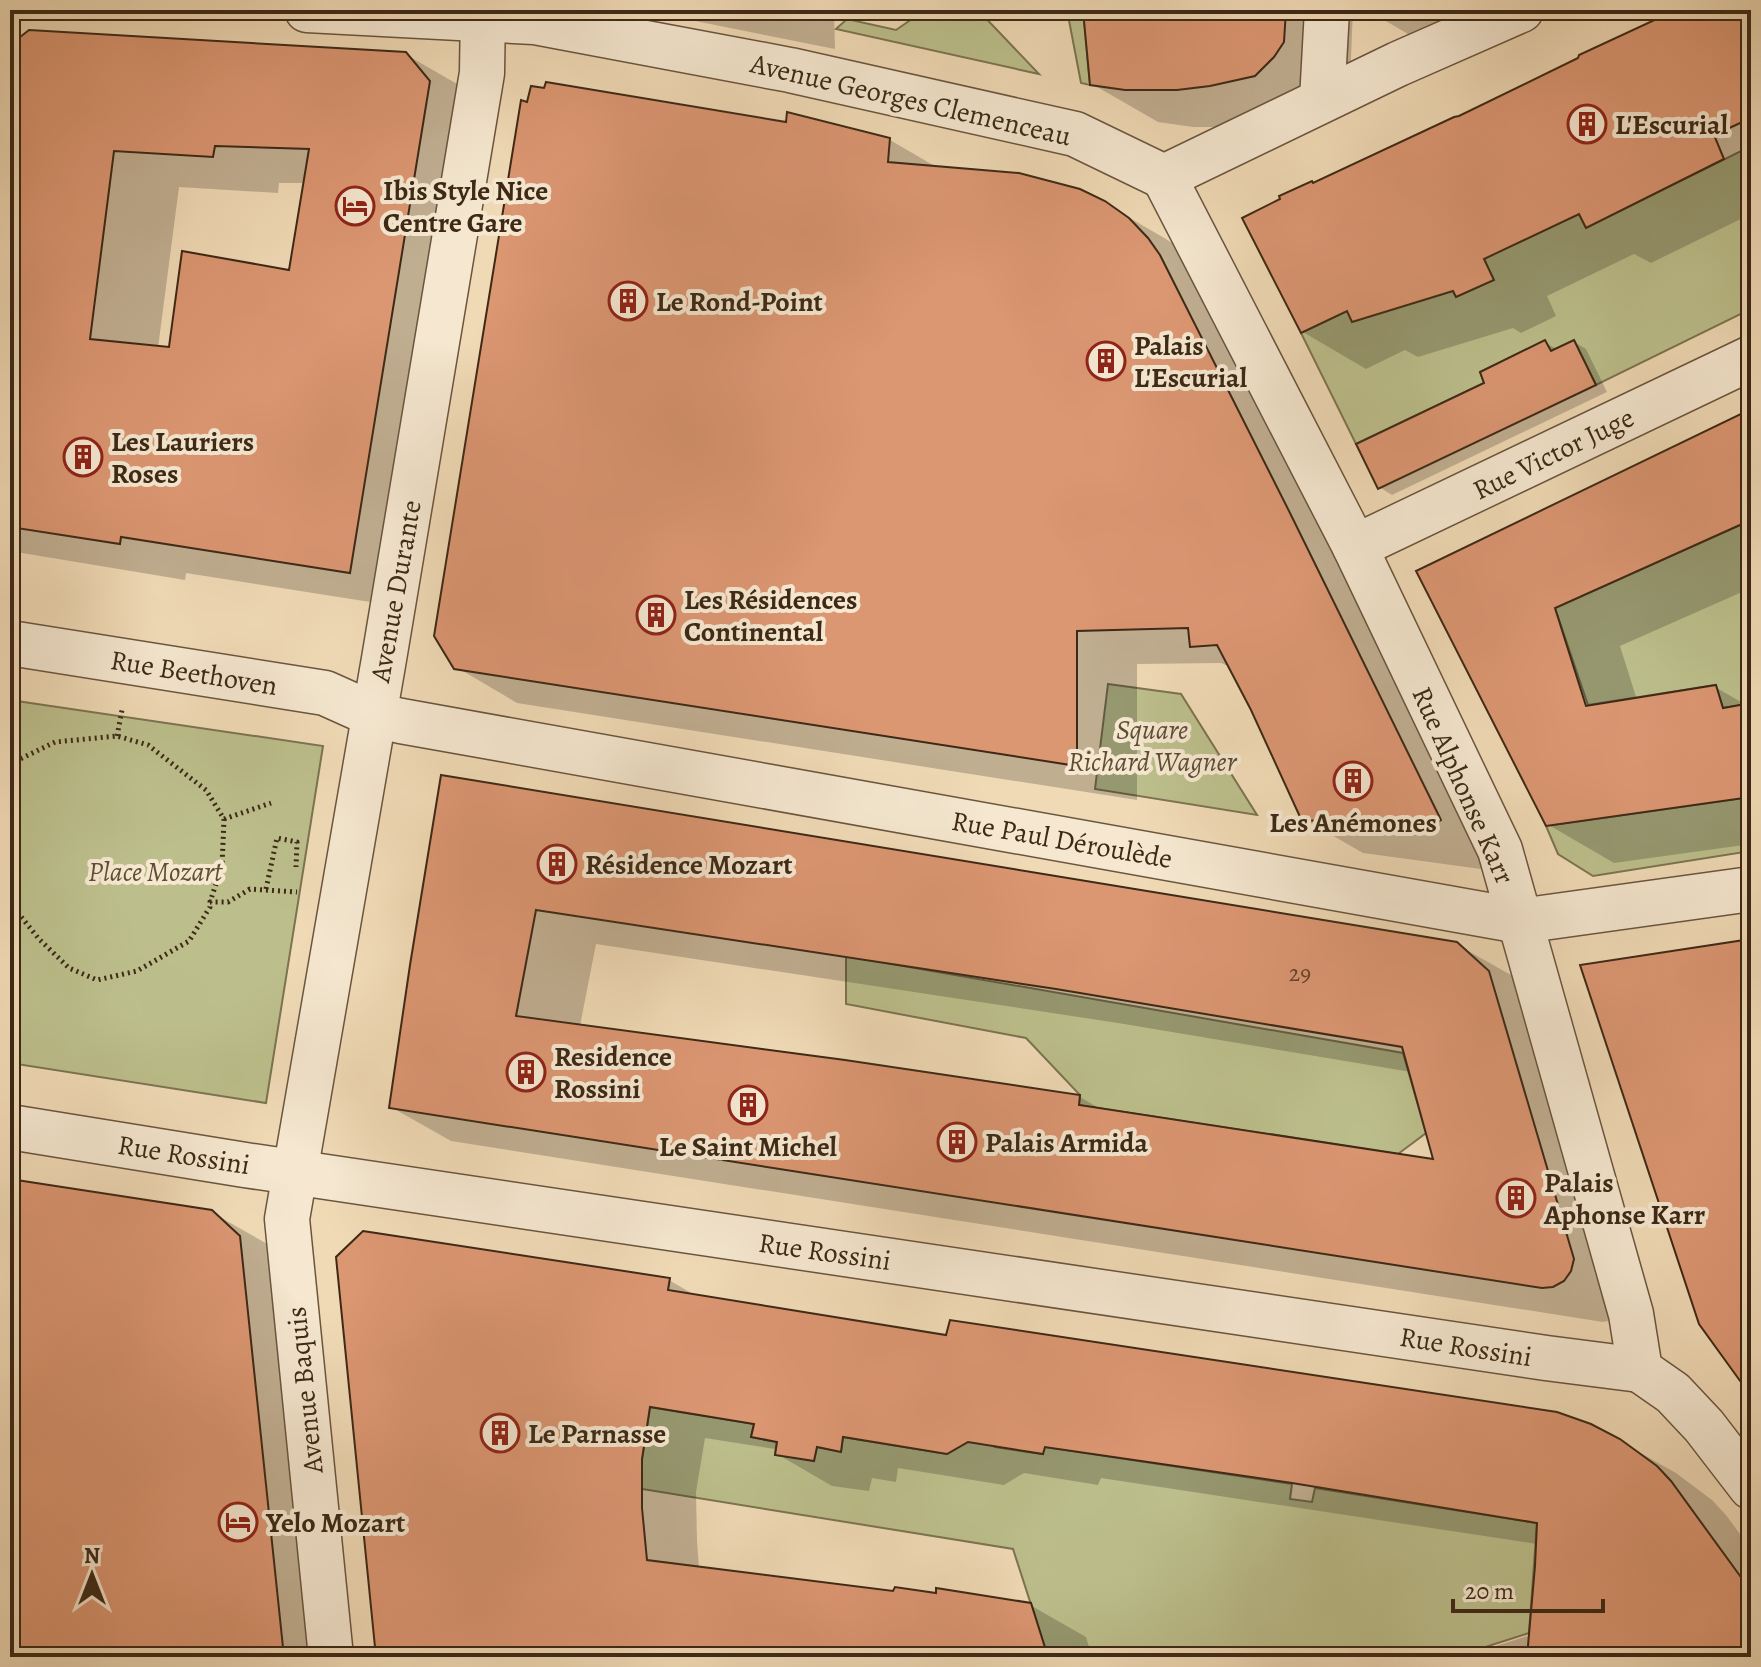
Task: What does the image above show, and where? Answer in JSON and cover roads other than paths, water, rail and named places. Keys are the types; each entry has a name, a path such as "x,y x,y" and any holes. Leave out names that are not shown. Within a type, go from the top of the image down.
{"street":[{"name":"Avenue Georges Clemenceau","path":"307,10 483,15 790,70 1075,134 1164,177"},
{"path":"1322,100 1327,10"},
{"path":"1164,177 1398,64 1521,10"},
{"name":"Avenue Durante","path":"295,1171 482,73 483,15"},
{"name":"Rue Alphonse Karr","path":"1164,177 1355,547 1500,850 1631,1314 1640,1370"},
{"name":"Rue Victor Juge","path":"1355,547 1751,358"},
{"name":"Rue Beethoven","path":"10,643 325,693 374,715"},
{"name":"Rue Paul Déroulède","path":"374,715 1520,921 1751,889"},
{"name":"Rue Rossini","path":"10,1127 1640,1370"},
{"name":"Avenue Baquis","path":"295,1171 287,1219 331,1657"},
{"path":"1640,1370 1673,1393 1704,1426 1751,1487"}],"place":[{"name":"L'Escurial","path":"1587,124"},
{"name":"Ibis Style Nice Centre Gare","path":"355,206"},
{"name":"Le Rond-Point","path":"628,301"},
{"name":"Palais L'Escurial","path":"1106,361"},
{"name":"Les Lauriers Roses","path":"83,457"},
{"name":"Les Résidences Continental","path":"656,615"},
{"name":"Les Anémones","path":"1353,781"},
{"name":"Résidence Mozart","path":"557,864"},
{"name":"Residence Rossini","path":"526,1072"},
{"name":"Le Saint Michel","path":"748,1105"},
{"name":"Palais Armida","path":"957,1142"},
{"name":"Palais Aphonse Karr","path":"1516,1198"},
{"name":"Le Parnasse","path":"500,1433"},
{"name":"Yelo Mozart","path":"238,1522"}],"park label":[{"name":"Square Richard Wagner","path":"1152,745"},
{"name":"Place Mozart","path":"155,871"}]}
